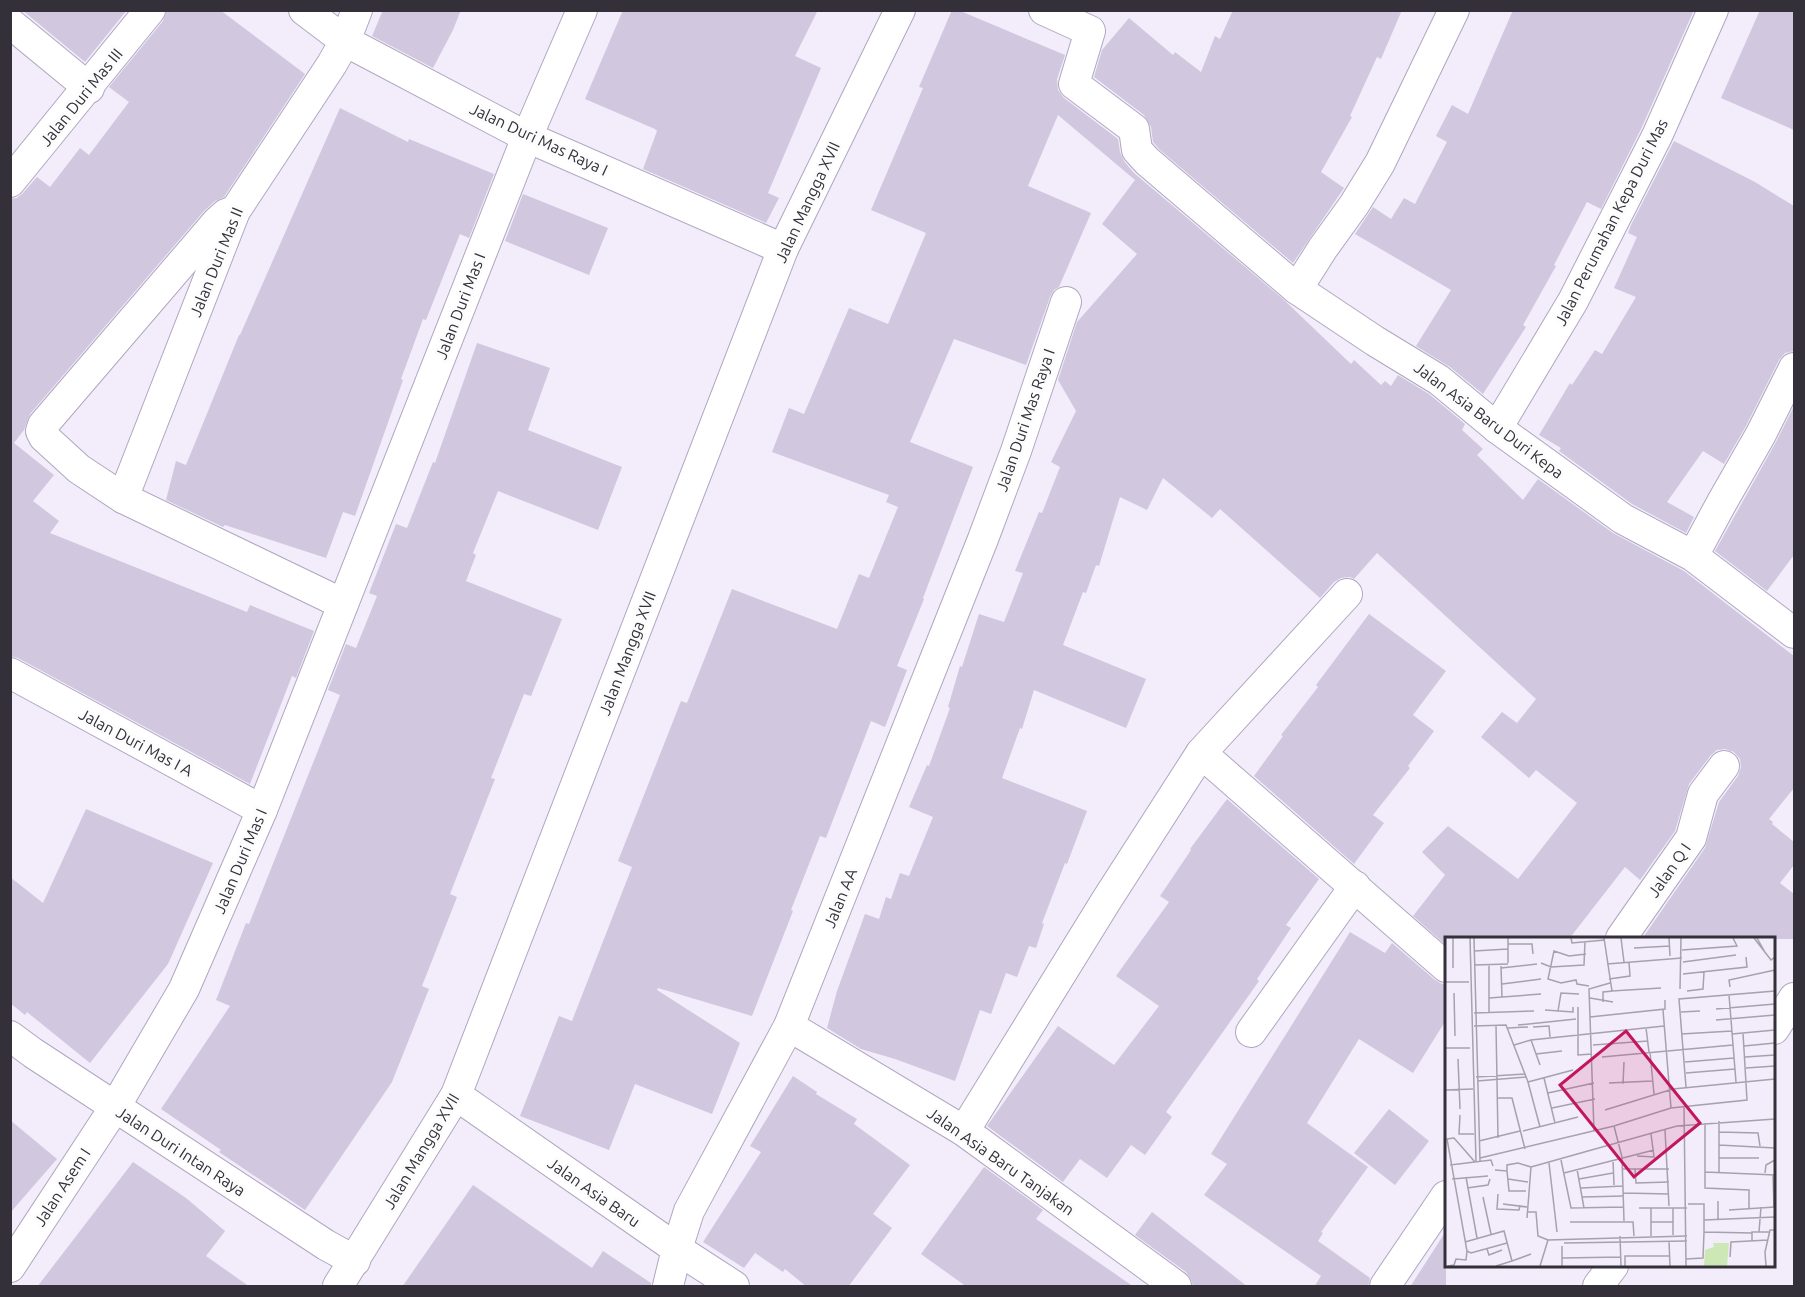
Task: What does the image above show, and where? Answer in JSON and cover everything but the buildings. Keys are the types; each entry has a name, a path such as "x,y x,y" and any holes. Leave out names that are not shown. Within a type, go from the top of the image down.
{"street":[{"name":"Jalan Duri Mas III","path":"10,182 89,88 150,10"},
{"name":"Jalan Duri Mas Raya I","path":"304,10 345,41 527,137 783,249"},
{"name":"Jalan Duri Mas II","path":"123,498 235,211 345,41 357,10"},
{"name":"Jalan Duri Mas I","path":"115,1107 184,989 262,810 527,137 582,10"},
{"name":"Jalan Mangga XVII","path":"338,1287 456,1095 783,249 900,10"},
{"name":"Jalan Asia Baru Duri Kepa","path":"1044,10 1090,32 1074,84 1134,129 1137,150 1147,161 1297,289 1439,380 1497,428 1623,519 1694,556 1794,633"},
{"path":"1297,289 1380,163 1454,10"},
{"name":"Jalan Perumahan Kepa Duri Mas","path":"1497,428 1573,301 1657,136 1713,10"},
{"path":"10,23 89,88"},
{"path":"235,211 226,214 217,222 43,425 41,431 44,438 79,469 123,498 343,604"},
{"name":"Jalan Duri Mas Raya I","path":"983,539 1016,451 1066,302"},
{"path":"1694,556 1761,435 1794,368"},
{"name":"Jalan AA","path":"668,1287 688,1211 789,1026 983,539"},
{"path":"964,1131 1106,901 1202,753 1347,594"},
{"name":"Jalan Duri Mas I A","path":"10,674 262,810"},
{"path":"1202,753 1445,966"},
{"name":"Jalan Q I","path":"1622,937 1690,838 1702,794 1724,766"},
{"path":"1251,1032 1355,886"},
{"path":"1775,1026 1794,998"},
{"name":"Jalan Asia Baru Tanjakan","path":"789,1026 964,1131 1176,1287"},
{"name":"Jalan Duri Intan Raya","path":"10,1036 326,1245 355,1261"},
{"name":"Jalan Asia Baru","path":"456,1095 734,1287"},
{"name":"Jalan Asem I","path":"10,1267 115,1107"},
{"path":"1385,1287 1445,1197"},
{"path":"1598,1287 1612,1267"}]}
